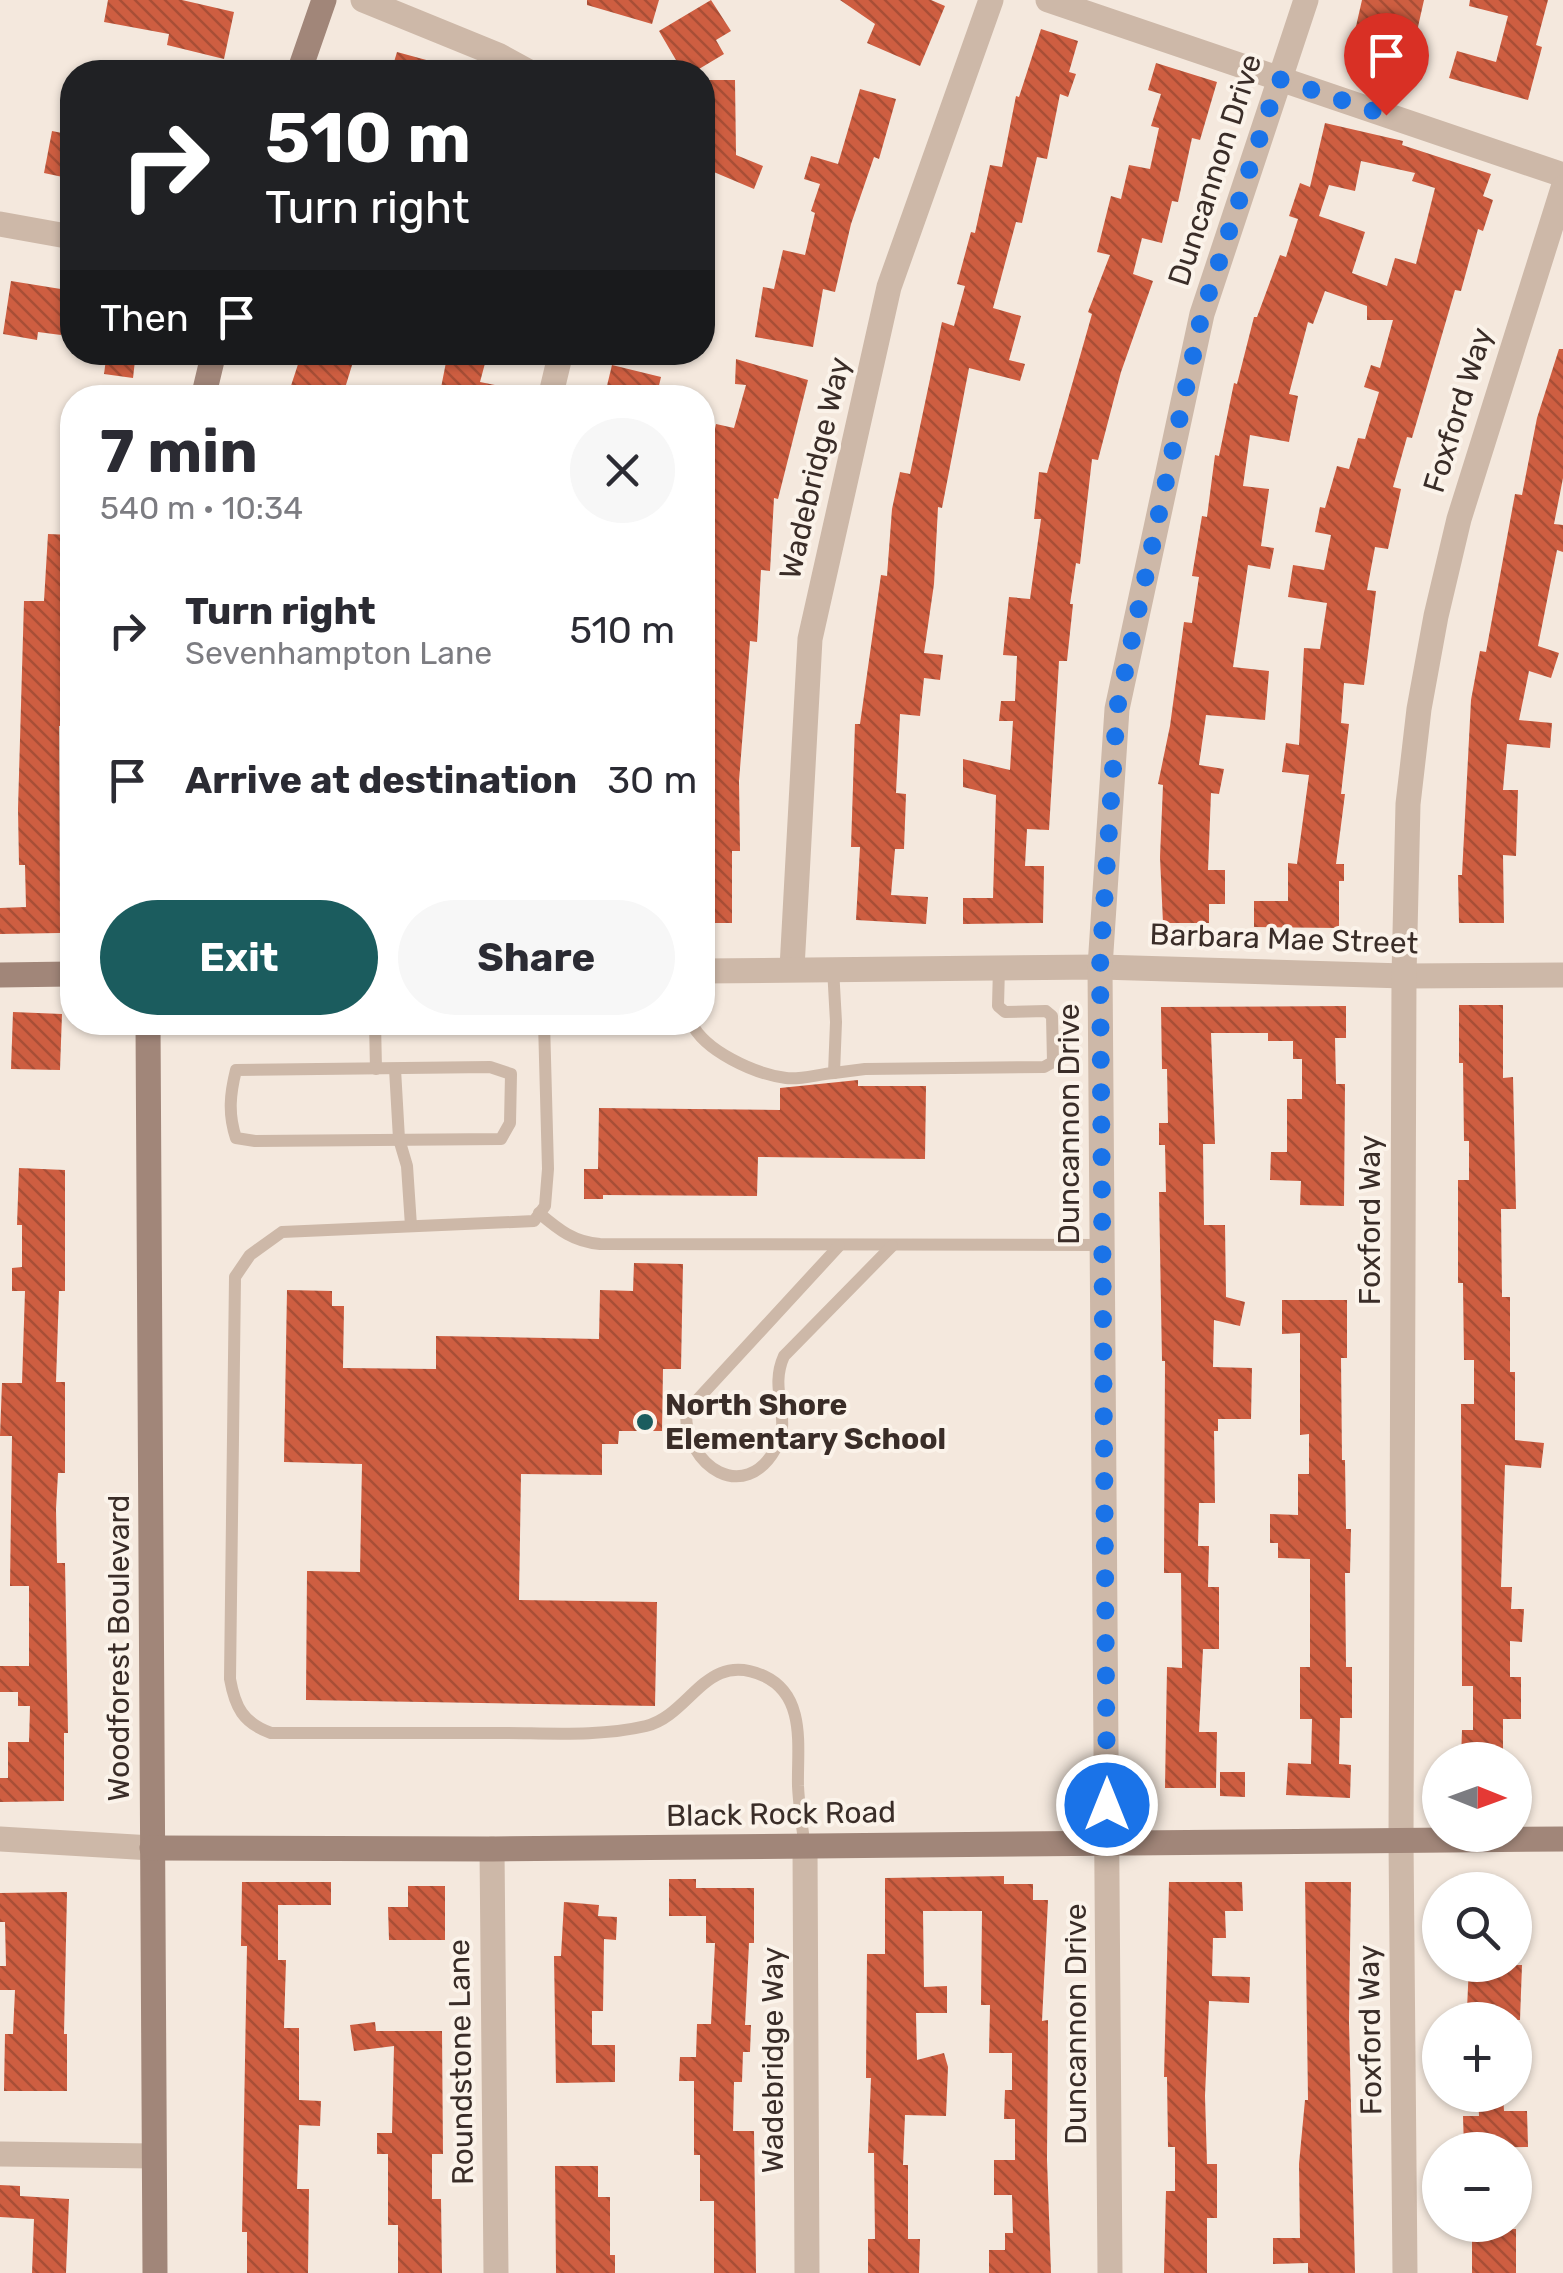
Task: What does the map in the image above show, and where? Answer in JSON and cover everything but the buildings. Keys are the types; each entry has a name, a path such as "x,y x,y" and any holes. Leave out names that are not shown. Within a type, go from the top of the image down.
{"street":[{"path":"303,60 324,0"},
{"path":"363,0 508,60"},
{"name":"Wadebridge Way","path":"792,968 810,639 889,287 991,0"},
{"path":"1048,0 1563,175"},
{"name":"Duncannon Drive","path":"1110,2273 1100,966 1117,709 1202,314 1306,0"},
{"name":"Foxford Way","path":"1405,2273 1401,1840 1408,804 1436,616 1459,519 1563,188"},
{"path":"0,224 60,235"},
{"name":"Barbara Mae Street","path":"715,971 1100,966 1404,976 1563,975"},
{"path":"0,975 60,974"},
{"name":"Woodforest Boulevard","path":"148,1035 154,2273"},
{"name":"Black Rock Road","path":"0,1838 152,1848 492,1850 1563,1839"},
{"name":"Wadebridge Way","path":"805,1847 807,2273"},
{"name":"Roundstone Lane","path":"492,1850 496,2273"},
{"path":"0,2154 153,2156"}],"lane":[{"path":"701,1035 726,1058 786,1078 1044,1067 1053,1062 1052,1016 1046,1011 1005,1012 998,1006 998,967"},
{"path":"833,968 834,1073"},
{"path":"376,1035 376,1069"},
{"path":"544,1035 548,1168 545,1206 534,1221 282,1232 250,1255 235,1277 230,1679 234,1705 258,1728 272,1733 572,1733 651,1724 680,1706 701,1682 727,1671 764,1676 792,1704 798,1731 798,1789 805,1847"},
{"path":"490,1067 511,1074 510,1124 501,1140 236,1138 230,1119 230,1093 236,1070 396,1070 490,1067"},
{"path":"396,1070 399,1139 407,1166 411,1226"},
{"path":"540,1213 566,1235 583,1243 1102,1246"},
{"path":"839,1246 686,1412 686,1432 706,1467 729,1475 752,1474 768,1461 779,1443 783,1420 776,1374 784,1356 892,1246"}],"place":[{"name":"North Shore Elementary School","path":"645,1422"}],"route":[{"path":"1107,1805 1100,966 1117,709 1202,314 1279,79 1386,115"}]}
